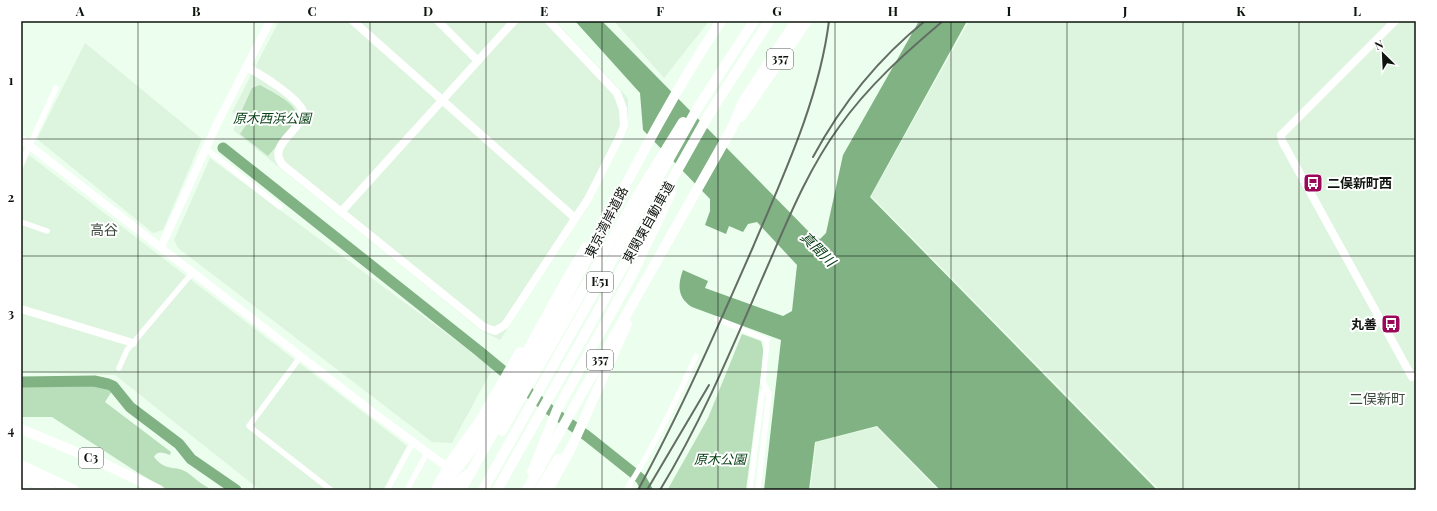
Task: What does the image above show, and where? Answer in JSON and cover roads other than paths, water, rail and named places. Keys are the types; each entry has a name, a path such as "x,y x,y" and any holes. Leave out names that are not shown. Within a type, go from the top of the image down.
{"highway":[{"name":"東関東自動車道","path":"483,490 719,74 754,21"},
{"name":"東関東自動車道","path":"497,490 700,131 728,84 769,21"},
{"path":"780,45 791,21"},
{"name":"357","path":"526,490 732,128 780,45 796,21"},
{"name":"357","path":"751,96 807,21"},
{"name":"東京湾岸道路","path":"461,490 500,403 643,151 720,24"},
{"path":"448,490 478,463 495,441 515,410 654,168 681,125 719,74"},
{"path":"526,490 542,443 554,416 631,277 700,131"},
{"path":"435,490 467,457 500,403 515,360 552,305 643,151"},
{"path":"542,490 567,451 591,402 648,275"},
{"path":"448,467 468,440 500,403"},
{"name":"C3","path":"21,429 92,459 159,490"},
{"path":"21,465 74,490"},
{"path":"21,476 50,490"},
{"path":"21,484 34,490"},
{"path":"21,488 25,490"}],"street":[{"path":"161,247 206,149 270,21"},
{"path":"353,21 575,218"},
{"path":"438,21 478,61"},
{"path":"341,212 514,21"},
{"path":"246,68 264,76 301,106 303,111 302,119 281,145 278,154 283,165 484,327 495,331 505,325 588,199 624,126 622,103 613,88 549,21"},
{"path":"1395,21 1281,135 1282,141 1412,376"},
{"path":"21,164 56,88"},
{"path":"21,139 427,453 448,467 435,490"},
{"path":"206,149 280,207"},
{"path":"21,222 47,231"},
{"path":"119,368 133,343 193,272"},
{"path":"21,309 133,343"},
{"path":"717,319 767,340 763,382 769,394 758,490"},
{"path":"301,356 249,426 330,490"},
{"path":"632,490 628,487 673,409 696,356"},
{"path":"750,490 762,394 766,388"},
{"path":"387,490 413,442"},
{"path":"407,490 427,453"}],"water":[{"name":"真間川","path":"575,21 602,21 814,237 820,239 826,233 843,155 919,21 967,21 870,197 1157,490 940,490 877,426 815,442 809,490 764,490 781,340 692,307 681,296 680,281 683,270 708,281 705,288 783,316 792,311 797,265 757,222 748,224 743,232 729,226 726,234 705,225 710,211 710,199 643,130 640,93"}],"waterway":[{"path":"223,148 479,351 550,410 587,436 641,479 647,490"},
{"path":"21,382 94,381 113,386 130,407 179,444 191,459 236,490"}],"railway":[{"path":"638,490 698,370 788,164 809,108 824,50 829,21"},
{"path":"813,157 836,119 862,83 908,35 925,21"},
{"path":"660,490 690,437 703,410 729,355 790,216 817,161 839,127 862,98 901,58 943,21"},
{"path":"647,490 709,385"}],"place":[{"name":"二俣新町西","path":"1313,183"},
{"name":"丸善","path":"1391,324"}],"district":[{"name":"高谷","path":"104,230"},
{"name":"二俣新町","path":"1377,399"}],"park label":[{"name":"原木西浜公園","path":"272,118"},
{"name":"原木公園","path":"720,459"}]}
